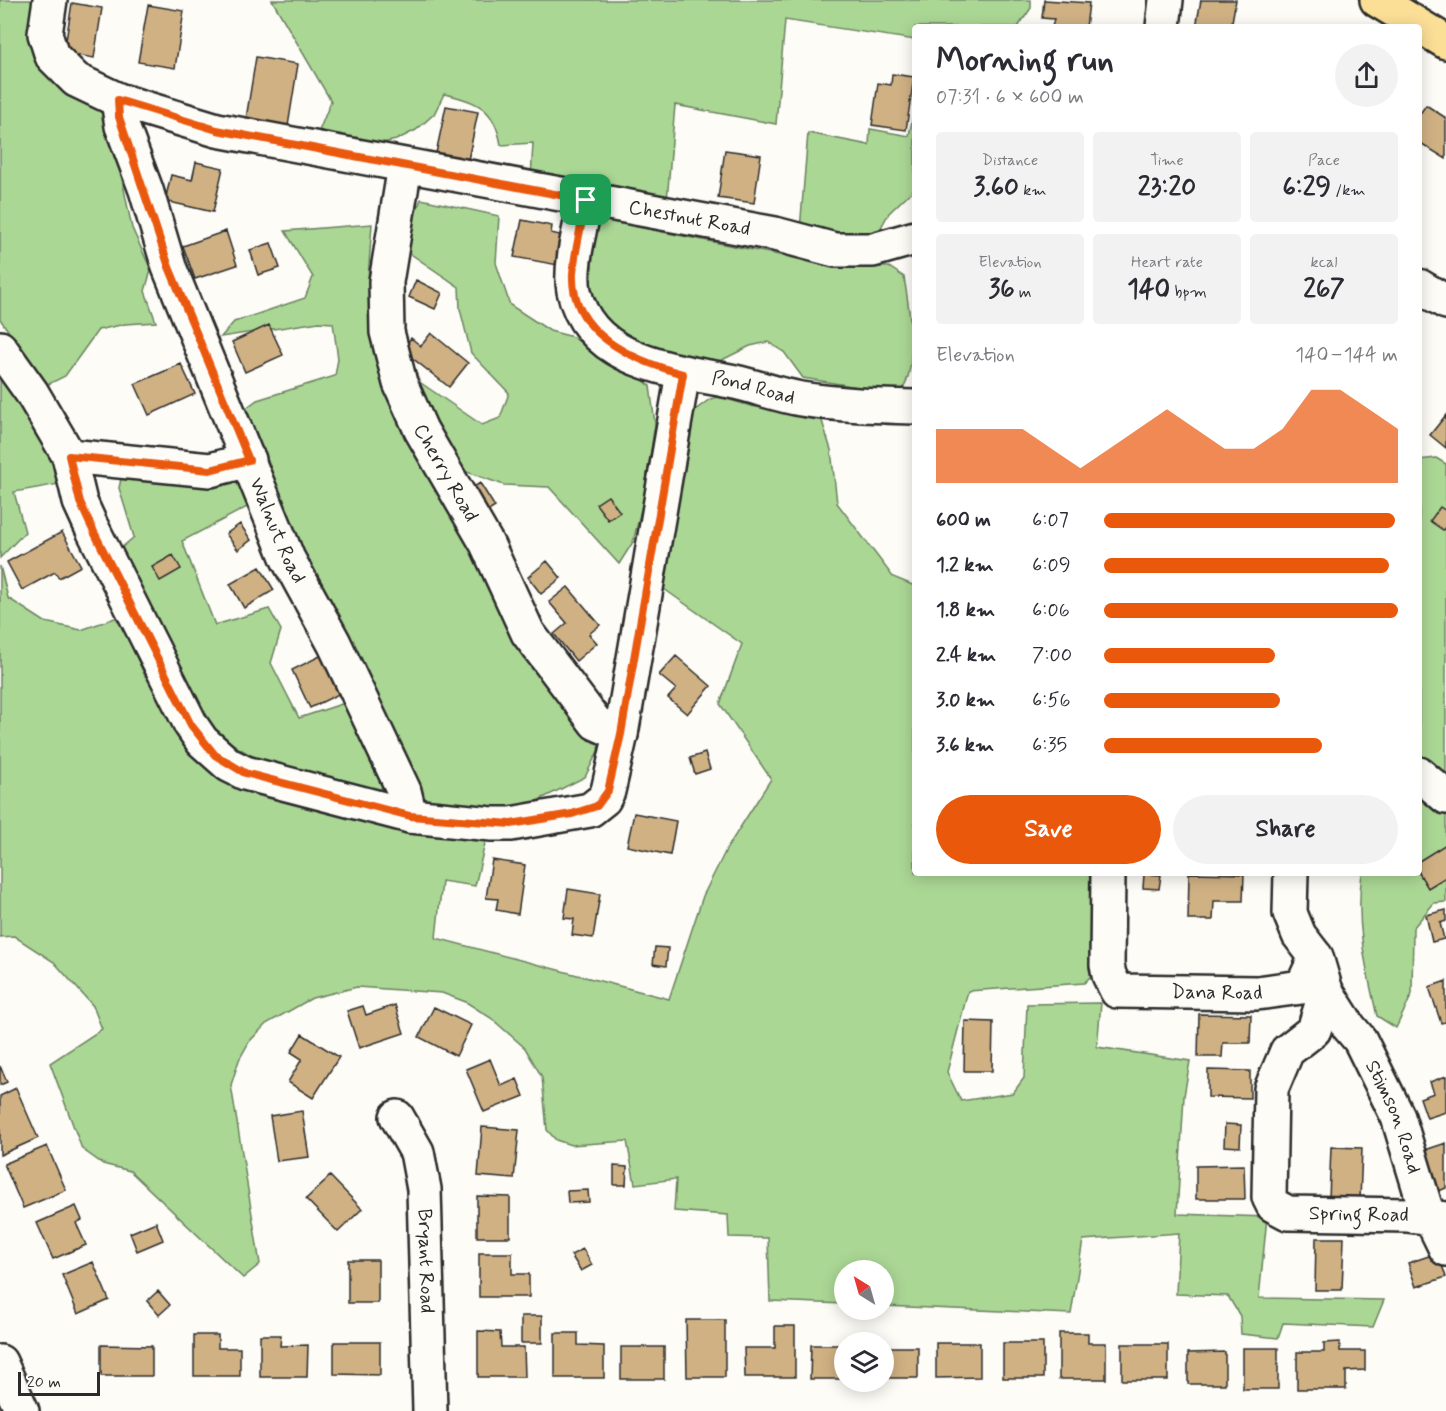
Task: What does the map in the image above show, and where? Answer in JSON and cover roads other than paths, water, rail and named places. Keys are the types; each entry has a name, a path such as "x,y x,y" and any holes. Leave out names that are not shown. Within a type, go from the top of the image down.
{"main road":[{"path":"1377,0 1416,24"},
{"path":"1422,27 1446,42"}],"street":[{"name":"Chestnut Road","path":"50,0 45,34 52,56 76,80 118,100 217,130 774,234 835,249 873,250 912,239"},
{"path":"1163,24 1166,0"},
{"name":"Walnut Road","path":"118,100 119,117 169,267 295,575 334,643 404,791 410,816"},
{"name":"Cherry Road","path":"405,166 386,282 387,332 400,383 421,430 487,544 528,633 596,723 621,734"},
{"name":"Pond Road","path":"586,200 573,273 574,290 580,306 599,334 614,347 651,365 683,374 737,382 799,399 853,405 912,407"},
{"path":"1422,288 1446,302"},
{"path":"0,348 33,393 69,456 80,502 91,526 191,725 215,755 245,773 410,816 511,824 590,810 604,800 608,791 621,734 683,374"},
{"path":"69,456 210,470 249,460"},
{"path":"1422,777 1446,797"},
{"name":"Dana Road","path":"1108,876 1109,975 1117,991 1269,993 1302,987 1316,957"},
{"path":"1291,876 1290,913 1299,935 1316,957"},
{"name":"Stimson Road","path":"1316,957 1326,991 1348,1027 1360,1040 1398,1117 1438,1218 1446,1249"},
{"name":"Spring Road","path":"1326,991 1314,1030 1287,1051 1271,1089 1268,1189 1273,1204 1288,1213 1438,1218"},
{"name":"Bryant Road","path":"397,1117 417,1152 424,1189 430,1411"},
{"path":"0,1362 22,1411"}]}
